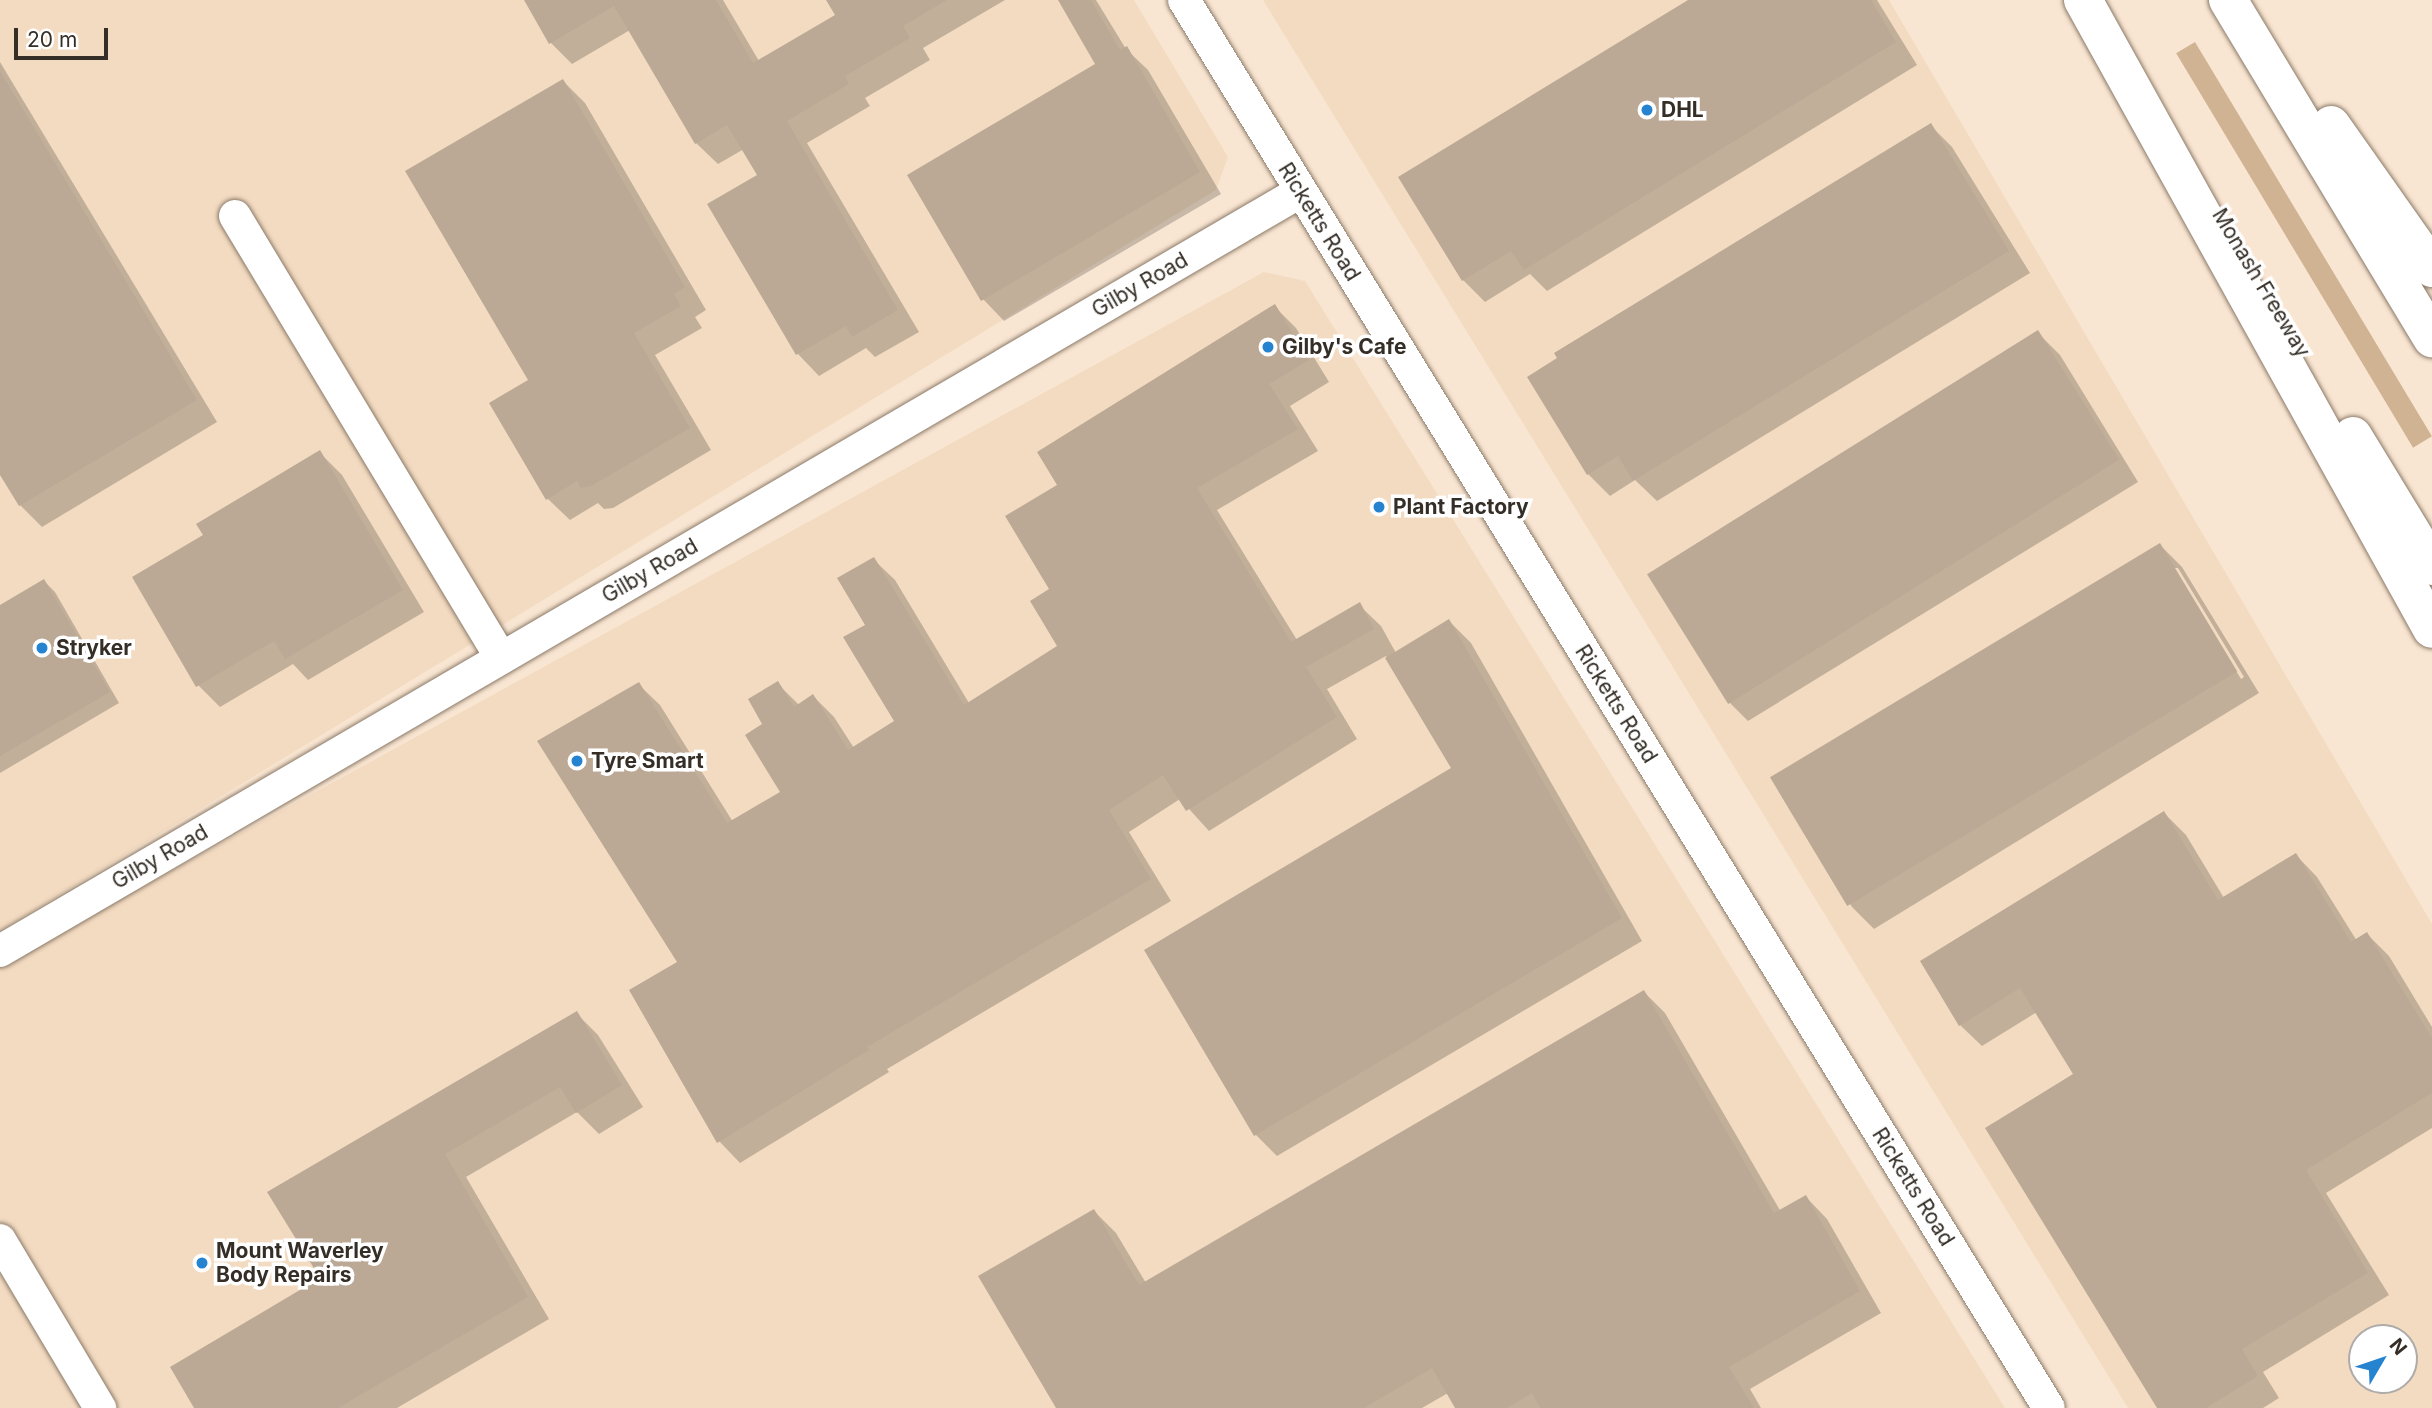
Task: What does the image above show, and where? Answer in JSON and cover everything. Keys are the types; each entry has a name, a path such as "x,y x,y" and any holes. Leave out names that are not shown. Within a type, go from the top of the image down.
{"highway":[{"path":"2083,0 2432,629"},
{"name":"Monash Freeway","path":"2089,0 2432,566"},
{"path":"2228,0 2432,338"},
{"path":"2243,0 2432,268"}],"street":[{"name":"Ricketts Road","path":"1184,0 2049,1408"},
{"name":"Gilby Road","path":"0,951 1300,192"},
{"path":"235,216 502,658"},
{"path":"0,1240 100,1408"}],"shaded area":[{"path":"0,0 1134,0 1228,157 1216,190 0,931"},
{"path":"1263,0 1889,0 2432,924 2432,1408 2128,1408"},
{"path":"2195,42 2432,436 2413,448 2176,53"},
{"path":"1264,272 1305,281 2005,1408 0,1408 0,965"}],"building":[{"path":"524,0 716,0 753,63 835,15 826,0 947,0 903,26 910,38 845,76 849,84 787,121 898,310 852,337 846,326 796,355 707,204 757,175 727,125 695,144 614,6 549,44"},
{"path":"1058,0 1091,0 1120,50 1127,46 1200,172 981,301 907,175 1095,64"},
{"name":"DHL","path":"1688,0 1871,0 1896,42 1524,270 1511,251 1462,281 1398,177"},
{"path":"0,71 197,400 19,506 0,475"},
{"path":"563,79 685,287 674,294 681,306 634,333 690,428 591,486 581,488 577,481 546,500 489,403 528,380 405,171"},
{"path":"1931,123 2009,251 1633,481 1618,456 1587,475 1527,377 1557,358 1554,353"},
{"path":"1275,304 1309,360 1269,384 1298,429 1197,488 1291,642 1360,602 1374,629 1306,667 1337,717 1186,811 1163,775 1109,810 1151,879 867,1047 869,1050 717,1143 629,990 677,962 537,741 639,682 727,823 780,792 745,735 762,724 748,699 778,681 794,707 813,694 848,750 894,721 843,637 865,625 837,578 874,557 964,705 1057,646 1030,601 1049,589 1005,516 1057,485 1037,452"},
{"path":"2038,330 2119,460 1728,704 1647,574"},
{"path":"320,450 403,590 285,659 274,641 196,687 132,577 203,535 196,524"},
{"path":"2160,543 2237,672 1847,906 1770,777"},
{"name":"Stryker","path":"44,579 110,692 0,756 0,605"},
{"path":"1449,619 1622,918 1254,1136 1144,950 1451,768 1385,658"},
{"path":"2164,811 2218,900 2296,853 2351,942 2367,932 2432,1038 2432,1093 2306,1170 2368,1273 2242,1349 2258,1376 2206,1408 2157,1408 1985,1128 2073,1074 2020,988 1959,1026 1920,961"},
{"path":"1644,990 1774,1213 1806,1195 1860,1291 1729,1367 1754,1408 1540,1408 1532,1393 1507,1408 1455,1408 1432,1368 1364,1408 1056,1408 978,1276 1094,1209 1139,1285"},
{"path":"577,1011 622,1085 576,1113 560,1087 445,1154 528,1297 338,1408 194,1408 170,1367 320,1278 267,1192"}],"place":[{"name":"DHL","path":"1647,110"},
{"name":"Gilby's Cafe","path":"1268,347"},
{"name":"Plant Factory","path":"1379,507"},
{"name":"Stryker","path":"42,648"},
{"name":"Tyre Smart","path":"577,761"},
{"name":"Mount Waverley Body Repairs","path":"202,1263"}]}
